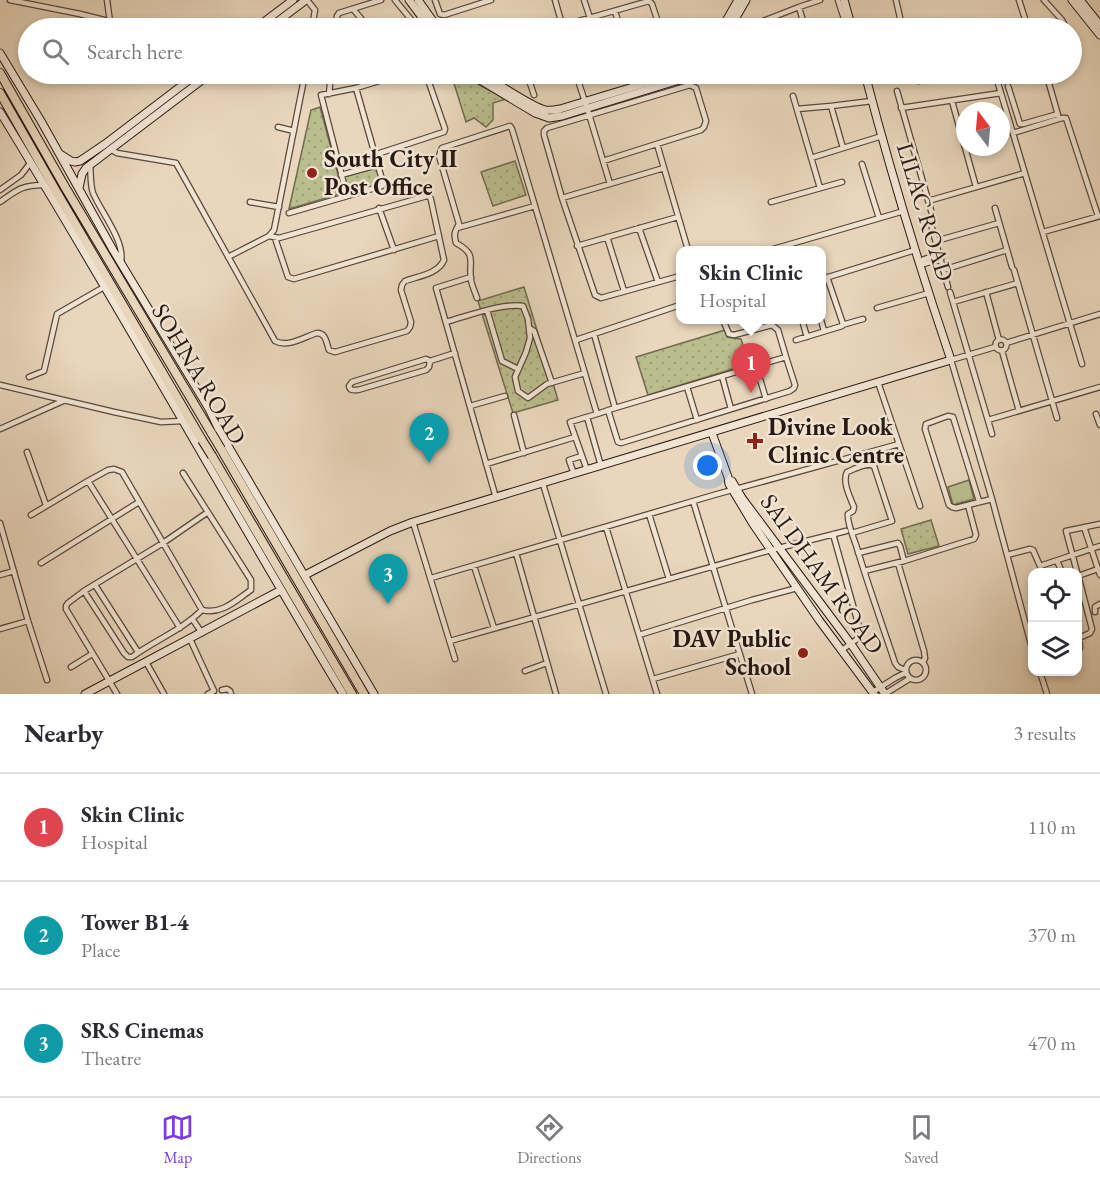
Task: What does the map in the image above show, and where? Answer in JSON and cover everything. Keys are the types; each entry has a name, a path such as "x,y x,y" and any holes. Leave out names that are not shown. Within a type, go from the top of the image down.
{"highway":[{"name":"SOHNA ROAD","path":"0,73 65,187 217,434 364,694"},
{"name":"SOHNA ROAD","path":"0,93 208,457 352,694"}],"street":[{"path":"10,0 95,18"},
{"path":"107,0 109,18"},
{"path":"278,0 284,7"},
{"path":"269,18 293,0"},
{"path":"282,18 306,0 315,10 314,18"},
{"path":"337,18 339,13 381,0"},
{"path":"394,0 409,18"},
{"path":"409,0 422,18"},
{"path":"418,0 431,18"},
{"path":"435,0 441,15 476,2 491,0"},
{"path":"555,0 560,18"},
{"path":"584,0 590,18 650,1 657,18"},
{"path":"728,18 738,0"},
{"path":"736,18 746,0"},
{"path":"772,18 820,0"},
{"path":"838,0 844,18"},
{"path":"844,0 849,18"},
{"path":"896,0 900,18"},
{"path":"1019,0 1025,18"},
{"path":"1044,0 1060,18"},
{"path":"1072,0 1100,34"},
{"path":"1080,0 1100,25"},
{"path":"799,7 802,18"},
{"path":"353,9 361,18"},
{"path":"615,11 617,18"},
{"path":"0,53 18,83"},
{"path":"0,112 183,422 200,443 217,434 209,409 19,84"},
{"path":"79,188 82,174 108,146 185,84"},
{"path":"58,153 75,162 80,161 108,146 196,84"},
{"path":"228,257 269,236 274,230 303,84"},
{"path":"329,93 330,84"},
{"path":"347,196 321,95 369,84"},
{"path":"375,155 444,132 445,129 429,84"},
{"path":"486,84 528,110 541,116 555,117 665,84"},
{"path":"498,84 543,110 586,107 690,85 698,90 706,121 701,130 603,161"},
{"path":"530,84 534,95"},
{"path":"579,84 610,184"},
{"path":"649,84 586,107 547,128 544,135 577,246 595,295 601,298 676,277"},
{"name":"LILAC ROAD","path":"868,84 919,263 951,360"},
{"path":"998,84 1082,364"},
{"path":"1049,84 1059,116"},
{"path":"1008,86 1020,124 1059,116 1065,117 1099,216 1043,232"},
{"path":"289,213 382,186 356,88"},
{"path":"897,92 934,220"},
{"path":"901,108 1001,93"},
{"path":"793,96 820,188"},
{"path":"796,109 872,101"},
{"path":"952,101 976,187"},
{"path":"831,106 843,148"},
{"path":"1013,133 1059,116"},
{"path":"278,126 294,131"},
{"path":"477,298 471,278 470,254 456,243 454,231 459,224 439,160 442,148 510,126 597,414"},
{"path":"811,158 882,136"},
{"path":"657,144 687,246"},
{"path":"108,146 117,153 176,163 275,341 280,344 287,344 320,333 324,335 329,350 335,352 407,331 411,322 401,290 402,285 405,281 436,270 444,260 430,197 424,195 285,236 275,238 269,236"},
{"path":"0,190 21,175 31,162"},
{"path":"90,164 92,190 111,224 123,254 121,262"},
{"path":"862,164 879,218"},
{"path":"341,175 377,165"},
{"path":"562,198 664,168"},
{"path":"928,201 1025,173"},
{"path":"10,182 15,191"},
{"path":"771,202 842,182"},
{"path":"0,202 20,188 44,185"},
{"path":"250,202 279,207"},
{"path":"457,228 535,206"},
{"path":"379,208 394,250"},
{"path":"995,208 1057,418"},
{"path":"784,246 904,211"},
{"path":"577,246 678,217"},
{"path":"936,242 999,223"},
{"path":"639,228 658,282"},
{"path":"932,228 992,434"},
{"path":"275,238 288,277 294,279 439,236"},
{"path":"607,237 624,291"},
{"path":"944,270 1007,250"},
{"path":"826,277 912,251"},
{"path":"919,263 940,257"},
{"path":"471,278 436,287 496,498"},
{"path":"826,283 843,322 842,325"},
{"path":"953,302 1018,283"},
{"path":"29,377 44,371 57,314 104,287"},
{"path":"986,292 999,340"},
{"path":"877,308 929,293"},
{"path":"446,322 487,310 514,305 523,306 528,319 530,338 514,377 518,391 528,398 547,384 585,373"},
{"path":"576,340 676,307"},
{"path":"487,310 502,361 518,369"},
{"path":"999,340 1006,343 1100,314"},
{"path":"796,340 863,319"},
{"path":"608,411 618,442 621,443 766,399 794,388 795,385 775,326 771,325 734,335 729,334 725,324"},
{"path":"803,324 807,337"},
{"path":"821,324 824,331"},
{"path":"529,328 534,331 552,383"},
{"path":"594,334 615,408"},
{"path":"995,347 999,340"},
{"path":"1002,351 1006,348 1006,343"},
{"path":"305,575 390,531 413,522 995,347"},
{"path":"995,347 1002,351"},
{"path":"1002,351 1019,411"},
{"path":"430,360 426,370 358,390 349,388 352,382 426,359 455,353"},
{"path":"587,470 570,422 786,357"},
{"path":"951,360 1028,633"},
{"path":"756,366 766,399"},
{"path":"722,376 731,409"},
{"path":"878,382 920,506"},
{"path":"0,385 161,422 183,422"},
{"path":"687,387 697,420"},
{"path":"988,420 1100,387"},
{"path":"470,406 505,396"},
{"path":"0,429 65,400"},
{"path":"1096,414 1100,425"},
{"path":"514,415 524,453"},
{"path":"979,501 953,417 948,416 927,424 925,429 949,505 956,508 992,499"},
{"path":"587,417 601,466"},
{"name":"SAI DHAM ROAD","path":"712,432 728,477 771,550 873,693"},
{"path":"486,464 575,437"},
{"path":"430,578 734,489 899,444"},
{"path":"343,694 280,590 208,457 224,446 305,575 374,694"},
{"path":"27,452 46,505"},
{"path":"574,474 569,460 582,456"},
{"path":"852,532 891,521 873,464 845,474 844,480 854,507 847,516 858,553 895,663 905,671 909,679"},
{"path":"31,515 87,480 108,470 114,469 122,472 202,609 209,612 215,611 225,608 251,590 251,580 183,474"},
{"path":"87,480 180,628"},
{"path":"543,484 606,694"},
{"name":"SAI DHAM ROAD","path":"734,489 780,547 885,694"},
{"path":"693,501 752,694"},
{"path":"41,563 139,502"},
{"path":"864,571 898,563 974,539 976,535 968,505"},
{"path":"117,694 66,606 84,591 163,543 208,512"},
{"path":"649,514 669,579"},
{"path":"413,522 455,659"},
{"path":"0,523 47,680"},
{"path":"1075,568 1066,531 1100,524"},
{"path":"606,526 657,694"},
{"path":"1082,574 1099,572 1084,527"},
{"path":"450,641 780,547 846,531"},
{"path":"834,534 861,634 842,650"},
{"path":"858,553 898,543 904,561"},
{"path":"1007,555 1030,549 1035,553 1040,566 1100,546"},
{"path":"516,553 556,694"},
{"path":"1057,561 1060,568"},
{"path":"885,694 909,679 918,681 926,671 923,663 924,651 898,563"},
{"path":"474,566 494,628"},
{"path":"0,575 14,571"},
{"path":"95,585 138,652"},
{"path":"639,635 797,588"},
{"path":"86,694 280,590"},
{"path":"84,591 128,657 132,657 193,620 202,609"},
{"path":"1082,593 1092,629 1090,633 1082,635"},
{"path":"1095,612 1095,607 1100,604"},
{"path":"193,620 202,633"},
{"path":"0,629 28,621"},
{"path":"190,639 214,691 208,694"},
{"path":"71,667 92,654"},
{"path":"653,679 740,654"},
{"path":"873,693 905,671 906,665 912,661 918,660 923,663"},
{"path":"146,662 164,694"},
{"path":"525,670 547,663"},
{"path":"1041,676 1047,694"},
{"path":"222,690 227,689 231,694"}],"green space":[{"path":"454,84 478,84 506,99 493,103 493,120 486,127 474,118 466,122"},
{"path":"320,107 343,193 289,209 311,110"},
{"path":"515,161 526,195 493,206 481,172"},
{"path":"377,168 381,184 349,194 344,177"},
{"path":"524,287 558,400 513,413 478,301"},
{"path":"725,330 727,337 741,339 749,364 648,395 636,357"},
{"path":"969,480 974,499 953,505 948,487"},
{"path":"931,520 939,546 908,554 901,529"}],"place":[{"name":"South City II Post Office","path":"312,173"},
{"name":"Skin Clinic","path":"751,393"},
{"name":"Divine Look Clinic Centre","path":"755,441"},
{"name":"Tower B1-4","path":"429,463"},
{"name":"SRS Cinemas","path":"388,604"},
{"name":"DAV Public School","path":"803,653"}]}
